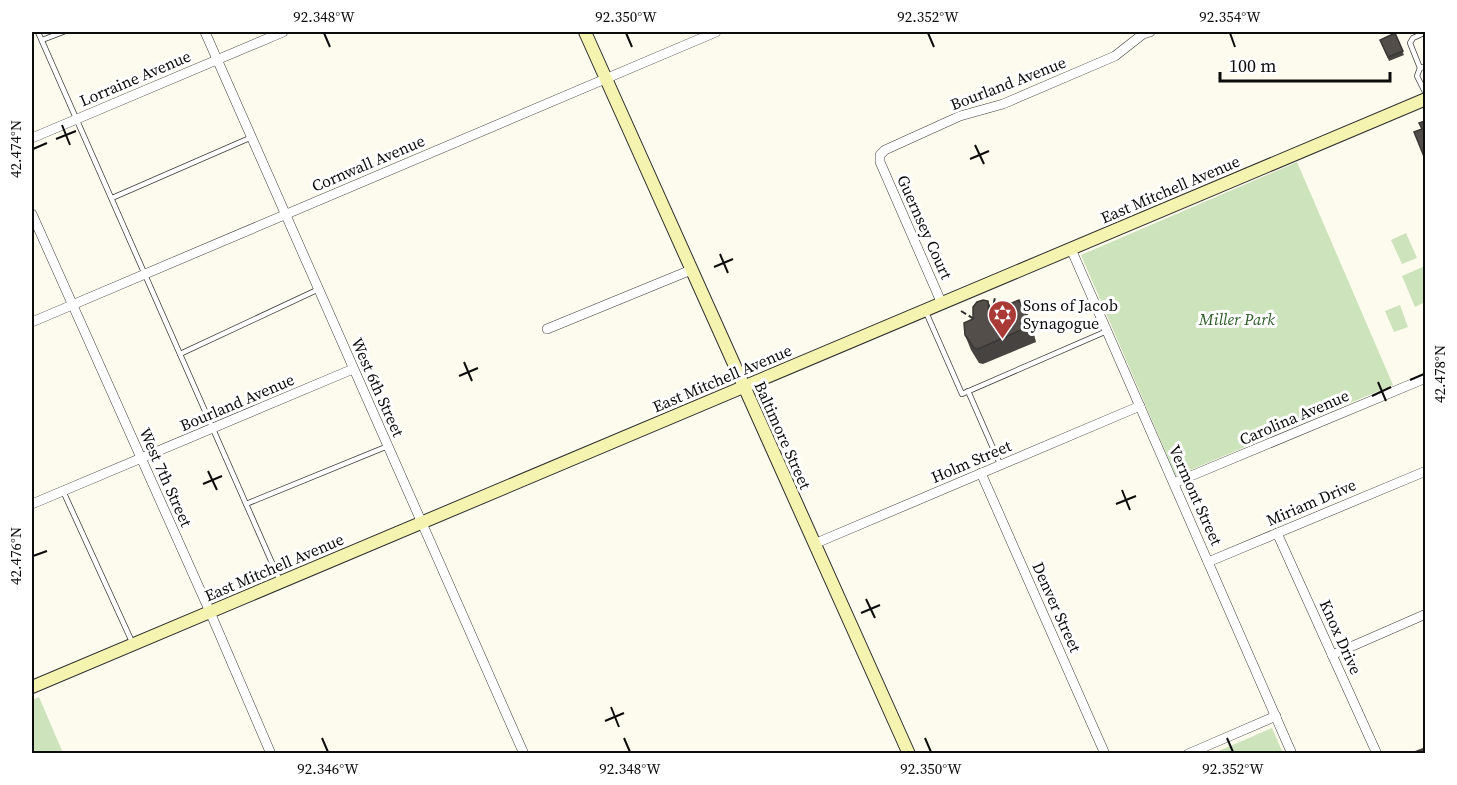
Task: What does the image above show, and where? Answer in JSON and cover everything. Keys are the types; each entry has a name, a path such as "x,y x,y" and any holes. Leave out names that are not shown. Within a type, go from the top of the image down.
{"street":[{"name":"West 6th Street","path":"205,32 524,753"},
{"name":"Lorraine Avenue","path":"32,138 283,32"},
{"name":"Baltimore Street","path":"585,32 909,753"},
{"name":"Cornwall Avenue","path":"32,322 716,32"},
{"name":"Bourland Avenue","path":"880,162 880,155 885,150 960,116 1003,104 1115,57 1150,32"},
{"name":"East Mitchell Avenue","path":"32,687 1425,99"},
{"name":"Guernsey Court","path":"880,162 942,304"},
{"name":"West 7th Street","path":"32,214 271,753"},
{"name":"Vermont Street","path":"1071,249 1292,753"},
{"path":"547,329 691,270"},
{"name":"Bourland Avenue","path":"32,504 353,369"},
{"name":"Carolina Avenue","path":"1174,483 1425,378"},
{"name":"Holm Street","path":"814,543 1140,406"},
{"name":"Miriam Drive","path":"1208,562 1425,471"},
{"name":"Denver Street","path":"981,473 1105,753"},
{"name":"Knox Drive","path":"1277,533 1377,753"},
{"path":"1332,655 1425,614"},
{"path":"1188,753 1276,716"}],"lane":[{"path":"38,32 281,582"},
{"path":"42,40 63,32"},
{"path":"1425,32 1413,38 1410,43 1423,67 1417,76 1425,94"},
{"path":"111,198 252,137"},
{"path":"180,354 319,289"},
{"path":"925,310 962,394 1107,331"},
{"path":"968,391 1000,464"},
{"path":"246,504 388,446"},
{"path":"63,491 133,644"}],"path":[{"path":"992,316 995,297"},
{"path":"961,311 979,322"}],"green space":[{"name":"Miller Park","path":"1297,162 1393,385 1176,476 1081,255"},
{"path":"1406,233 1417,258 1402,264 1391,240"},
{"path":"1425,266 1425,302 1415,307 1402,276"},
{"path":"1400,305 1408,327 1394,332 1385,311"},
{"path":"39,697 63,753 32,753 32,700"},
{"path":"1272,728 1283,753 1214,753"}],"building":[{"path":"1395,33 1403,51 1388,57 1380,40"},
{"path":"1425,121 1425,159 1414,132 1422,129 1419,123"},
{"path":"1019,300 1025,308 1030,326 978,349 974,348 965,335 964,323 973,319 973,307 977,302 988,301 989,313"},
{"path":"1425,748 1425,753 1412,753"}],"place":[{"name":"Sons of Jacob Synagogue","path":"1002,340"}]}
